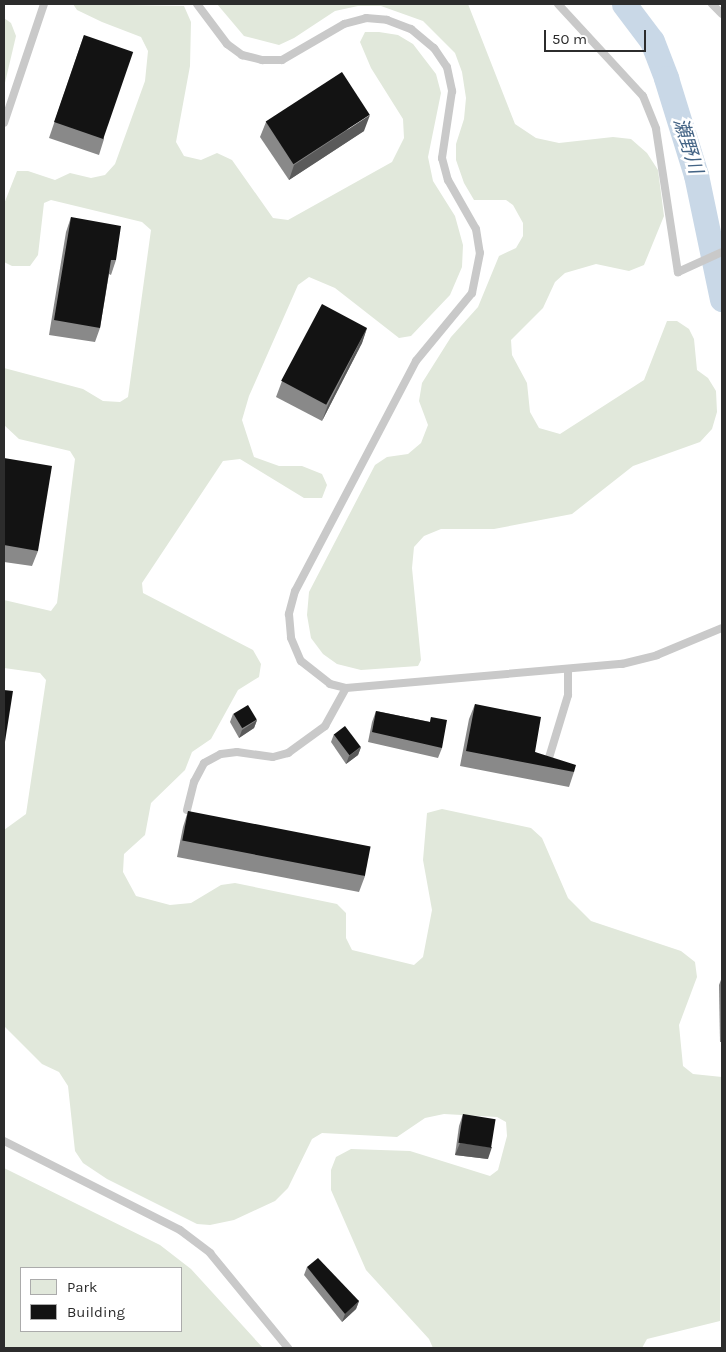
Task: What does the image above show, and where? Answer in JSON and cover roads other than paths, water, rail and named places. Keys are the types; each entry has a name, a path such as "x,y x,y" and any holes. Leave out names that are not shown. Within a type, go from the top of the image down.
{"lane":[{"path":"4,123 44,4"},
{"path":"197,4 227,44 242,55 262,60 282,60 298,53 344,24 366,18 387,20 411,29 434,48 447,67 452,91 442,158 448,180 476,229 480,253 479,272 472,293 416,361 295,591 289,614 291,638 301,661 323,680 346,688 622,664 657,654 722,628"},
{"path":"558,4 643,96 656,129 678,272 722,252"},
{"path":"712,4 722,14"},
{"path":"548,761 568,695 568,668"},
{"path":"187,810 194,782 204,763 221,754 237,752 273,757 288,753 325,726 346,688"},
{"path":"4,1141 180,1230 210,1253 288,1348"}],"waterway":[{"name":"瀬野川","path":"624,4 652,41 666,78 696,175 722,299"}]}
